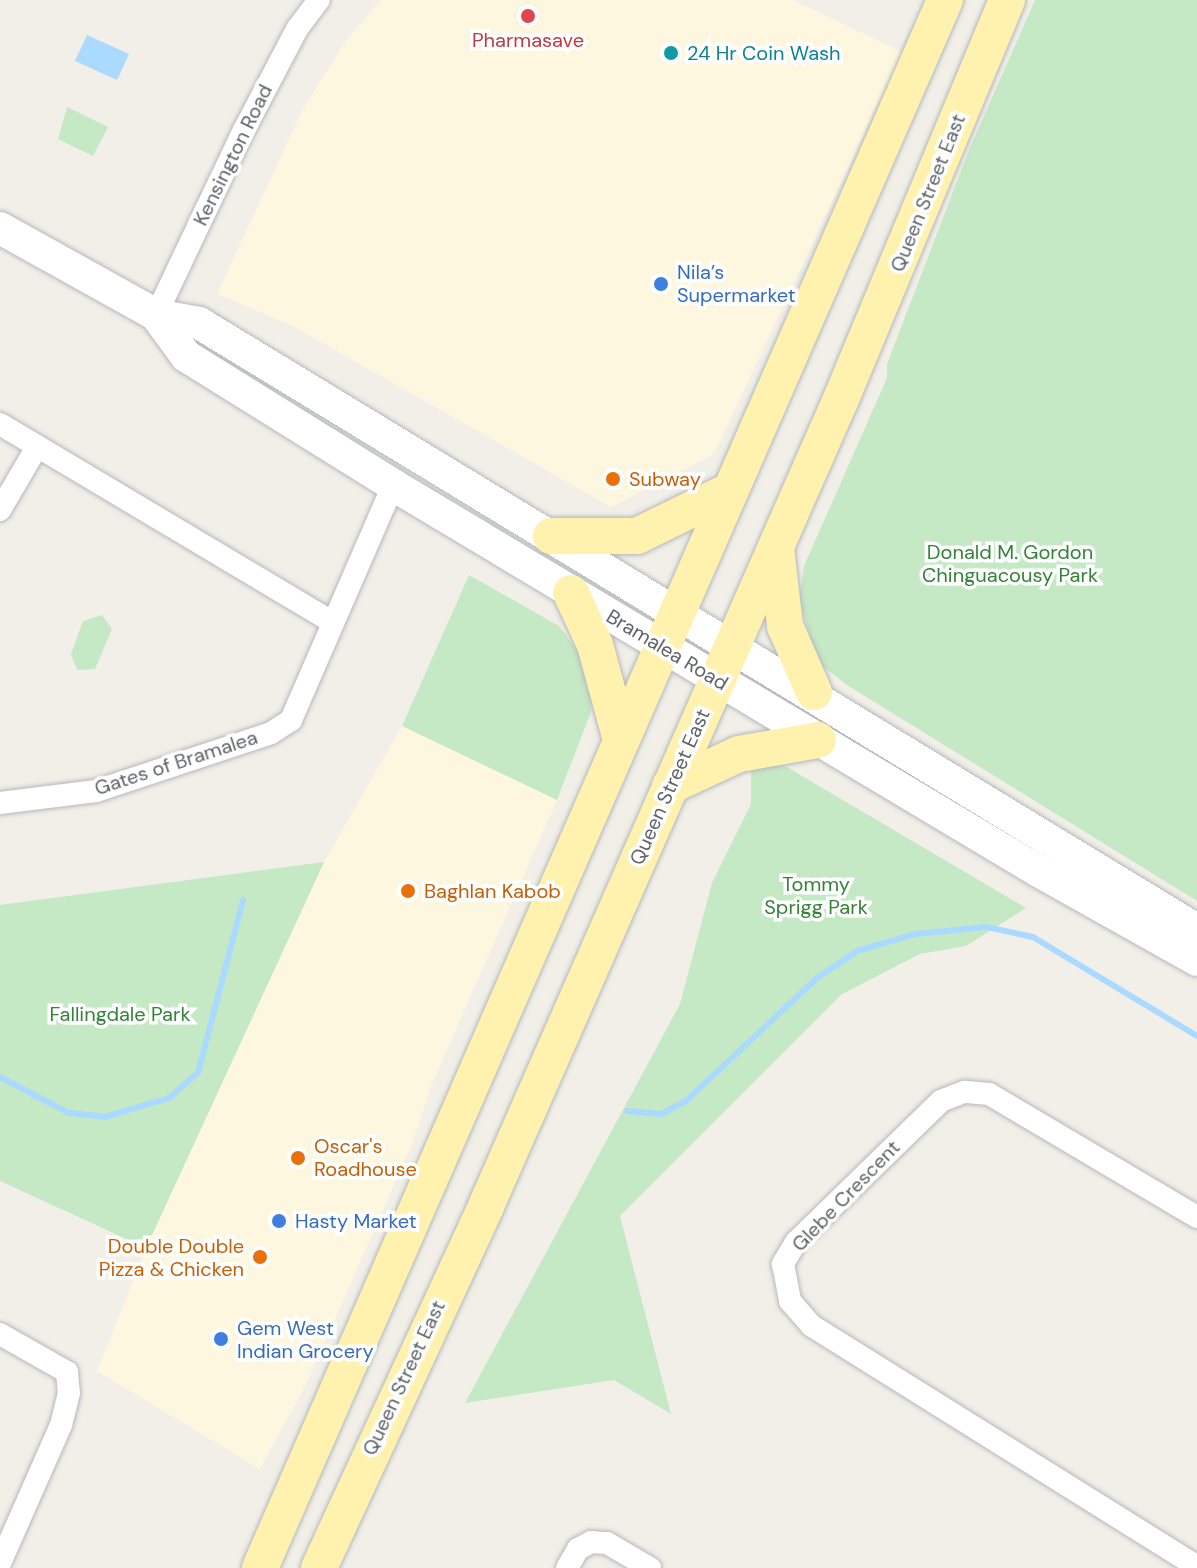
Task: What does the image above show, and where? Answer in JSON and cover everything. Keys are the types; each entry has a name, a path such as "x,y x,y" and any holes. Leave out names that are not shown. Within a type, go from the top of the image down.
{"main road":[{"path":"260,1568 945,0"},
{"name":"Queen Street East","path":"319,1568 776,547 1007,0"},
{"name":"Bramalea Road","path":"0,228 156,315 199,323 814,692 1197,930"},
{"name":"Bramalea Road","path":"156,315 186,356 393,485 818,740 1197,960"},
{"path":"551,536 637,536 729,491"},
{"path":"776,547 785,626 814,692"},
{"path":"571,593 595,645 621,740"},
{"path":"670,786 739,754 818,740"}],"street":[{"name":"Kensington Road","path":"156,315 244,130 297,29 319,0"},
{"path":"0,424 332,622"},
{"path":"0,510 37,447"},
{"name":"Gates of Bramalea","path":"0,803 96,791 271,733 291,720 393,485"},
{"name":"Glebe Crescent","path":"1197,1217 989,1094 964,1092 941,1101 796,1242 783,1264 790,1301 812,1326 1197,1567"},
{"path":"0,1334 67,1372 69,1393 61,1425 0,1563"},
{"path":"567,1568 578,1549 591,1542 607,1543 650,1568"}],"shaded area":[{"path":"381,0 793,0 902,52 714,454 611,507 293,326 217,294 303,109 345,42"},
{"path":"402,726 557,800 432,1084 413,1142 306,1385 260,1469 97,1371 146,1248 324,862"}],"green space":[{"name":"Donald M. Gordon Chinguacousy Park","path":"1035,0 1197,0 1197,901 847,685 820,664 803,639 810,636 799,599 804,566 887,378 887,364 969,150"},
{"path":"67,107 108,127 93,156 58,139"},
{"path":"469,575 559,626 579,653 591,690 591,712 557,800 402,726"},
{"path":"102,615 112,629 95,669 77,670 71,654 83,621"},
{"name":"Tommy Sprigg Park","path":"780,763 1026,908 966,946 920,954 842,994 620,1216 671,1414 614,1380 465,1403 680,1004 712,883 751,804 751,771"},
{"name":"Fallingdale Park","path":"324,862 146,1248 0,1181 0,905"}],"water":[{"path":"87,35 129,54 117,80 75,61"}],"waterway":[{"path":"0,1077 69,1113 105,1117 169,1098 198,1073 243,900"},
{"path":"627,1111 661,1114 686,1101 817,978 857,951 915,934 987,927 1033,937 1197,1036"}],"place":[{"name":"Pharmasave","path":"528,16"},
{"name":"24 Hr Coin Wash","path":"671,53"},
{"name":"Nila’s Supermarket","path":"661,284"},
{"name":"Subway","path":"613,479"},
{"name":"Baghlan Kabob","path":"408,891"},
{"name":"Oscar's Roadhouse","path":"298,1158"},
{"name":"Hasty Market","path":"279,1221"},
{"name":"Double Double Pizza & Chicken","path":"260,1257"},
{"name":"Gem West Indian Grocery","path":"221,1339"}]}
